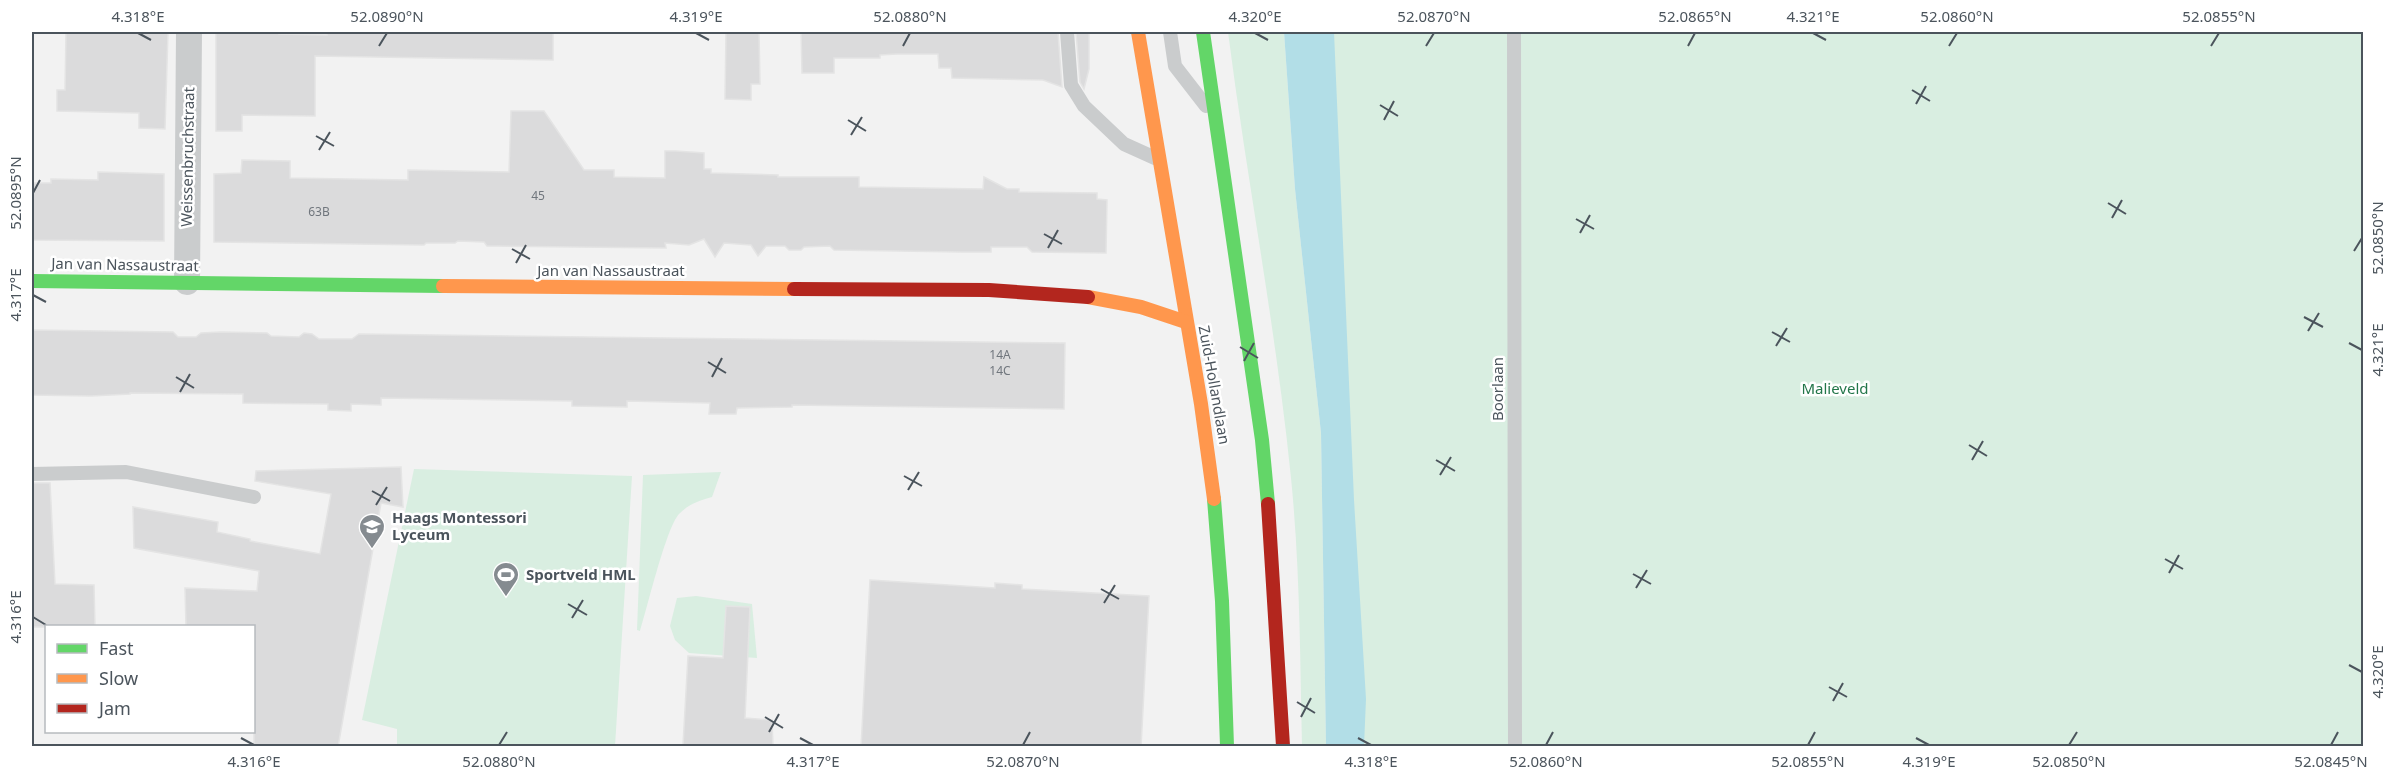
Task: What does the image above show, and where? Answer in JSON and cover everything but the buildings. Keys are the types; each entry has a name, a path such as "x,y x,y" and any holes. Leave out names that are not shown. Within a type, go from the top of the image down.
{"main road":[{"name":"Zuid-Hollandlaan","path":"1138,32 1157,159 1209,459 1222,607 1227,747"},
{"path":"1203,32 1262,440 1283,747"},
{"name":"Jan van Nassaustraat","path":"32,281 989,290 1095,298 1141,307 1186,322"}],"street":[{"name":"Weissenbruchstraat","path":"187,282 189,32"}],"lane":[{"path":"1067,32 1071,85 1084,106 1124,144 1157,159"},
{"path":"1170,32 1175,66 1215,118"},
{"name":"Boorlaan","path":"1514,32 1515,747"},
{"path":"32,474 126,472 254,497"}],"green space":[{"path":"1228,32 1284,32 1295,189 1321,433 1326,746 1302,746 1298,578 1291,478 1278,366"},
{"name":"Malieveld","path":"1306,32 2363,32 2363,746 1338,746"},
{"name":"Sportveld HML","path":"414,469 632,476 615,746 397,746 397,729 362,720"},
{"path":"721,472 712,497 686,508 674,522 663,551 640,631 637,630 643,475"},
{"path":"696,596 752,604 757,658 689,653 675,640 670,626 677,598"}],"water":[{"path":"1284,32 1334,32 1354,500 1366,699 1364,746 1326,746 1321,433 1295,189"}],"traffic: fast":[{"path":"1203,32 1262,440 1268,504"},
{"path":"32,281 443,286"},
{"path":"1214,499 1222,601 1227,746"}],"traffic: slow":[{"path":"1138,32 1201,404 1214,499"},
{"path":"443,286 794,289"},
{"path":"1088,297 1141,307 1186,322"}],"traffic: jam":[{"path":"794,289 989,290 1088,297"},
{"path":"1268,504 1283,746"}],"place":[{"name":"Haags Montessori Lyceum","path":"372,550"},
{"name":"Sportveld HML","path":"506,598"}]}
